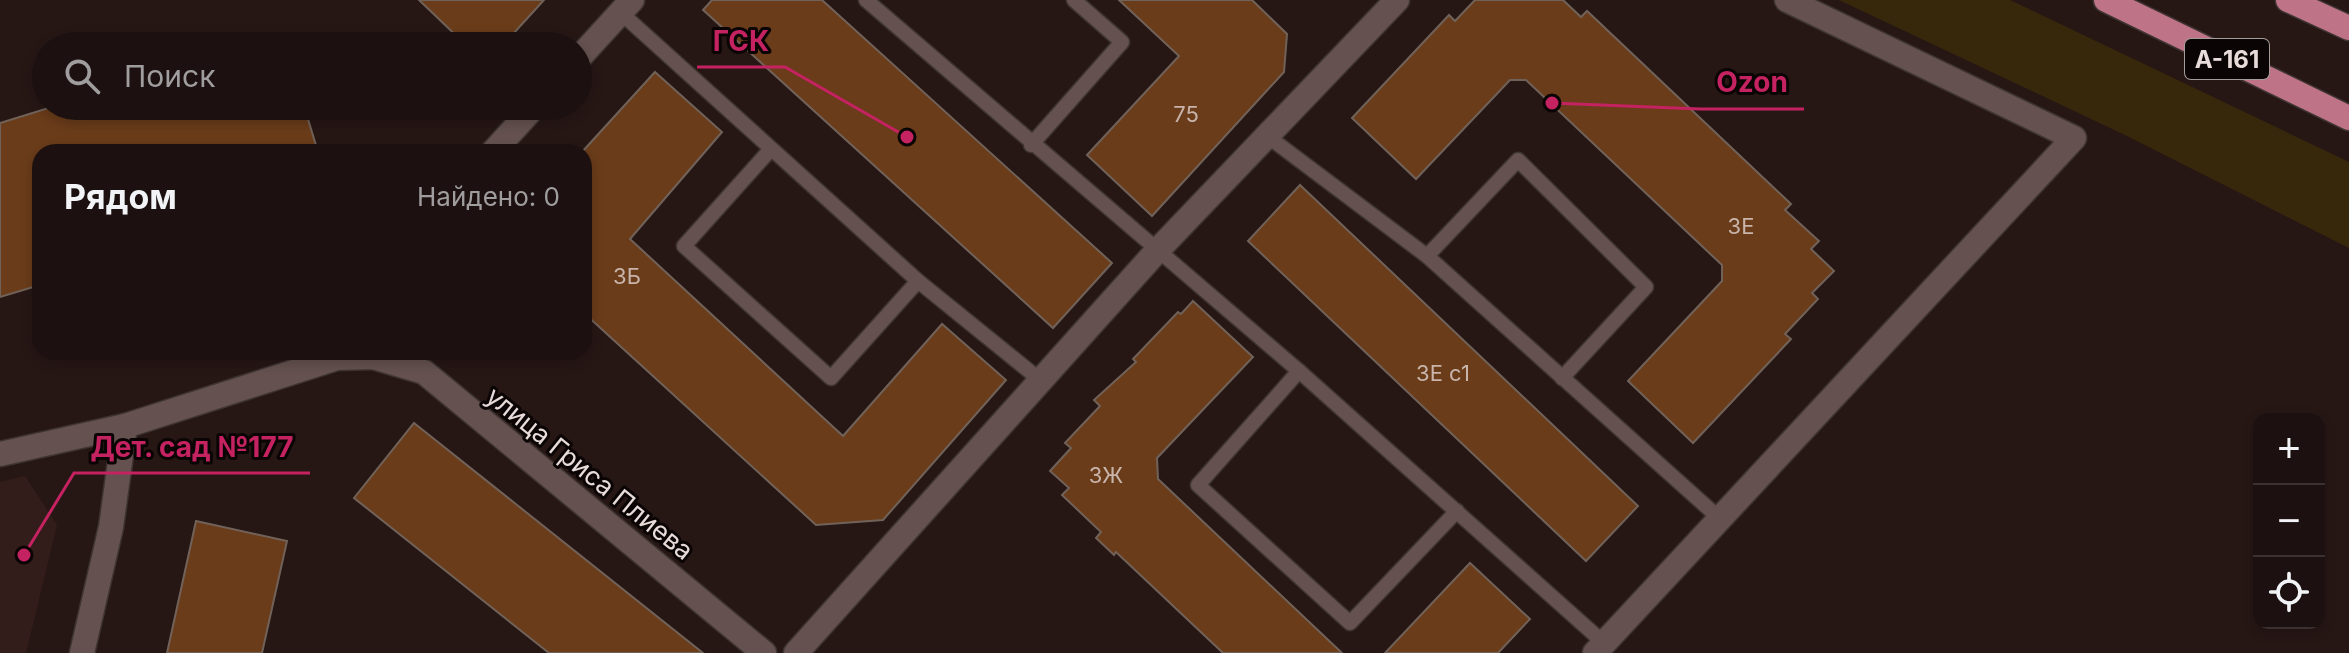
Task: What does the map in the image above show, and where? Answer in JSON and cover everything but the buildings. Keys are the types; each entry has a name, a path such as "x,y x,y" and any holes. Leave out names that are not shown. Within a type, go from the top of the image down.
{"highway":[{"name":"А-161","path":"2106,0 2349,118"},
{"path":"2288,0 2349,28"}],"street":[{"path":"796,653 1039,379 1266,135 1397,0"},
{"path":"1600,648 1718,517 2074,138 1787,0"},
{"path":"592,44 626,6"},
{"path":"500,144 522,120"},
{"name":"улица Гриса Плиева","path":"0,454 125,426 324,360"},
{"name":"улица Гриса Плиева","path":"383,360 424,372 764,653"},
{"path":"82,653 111,527 125,426"}],"lane":[{"path":"866,0 1031,145 1299,371 1457,511 1600,648"},
{"path":"879,12 891,0"},
{"path":"1031,145 1122,42 1074,0"},
{"path":"626,6 771,149 918,281 1039,379"},
{"path":"1266,135 1427,256 1718,517"},
{"path":"771,149 684,246 831,378 918,281"},
{"path":"1427,256 1518,160 1646,287 1562,378"},
{"path":"1299,371 1198,485 1350,623 1457,511"}],"shaded area":[{"path":"1839,0 2010,0 2349,162 2349,248 2125,135"},
{"path":"25,476 57,525 26,653 0,653 0,482"}],"place":[{"name":"Ozon","path":"1552,103"},
{"name":"ГСК","path":"907,137"},
{"name":"Дет. сад №177","path":"24,555"}]}
